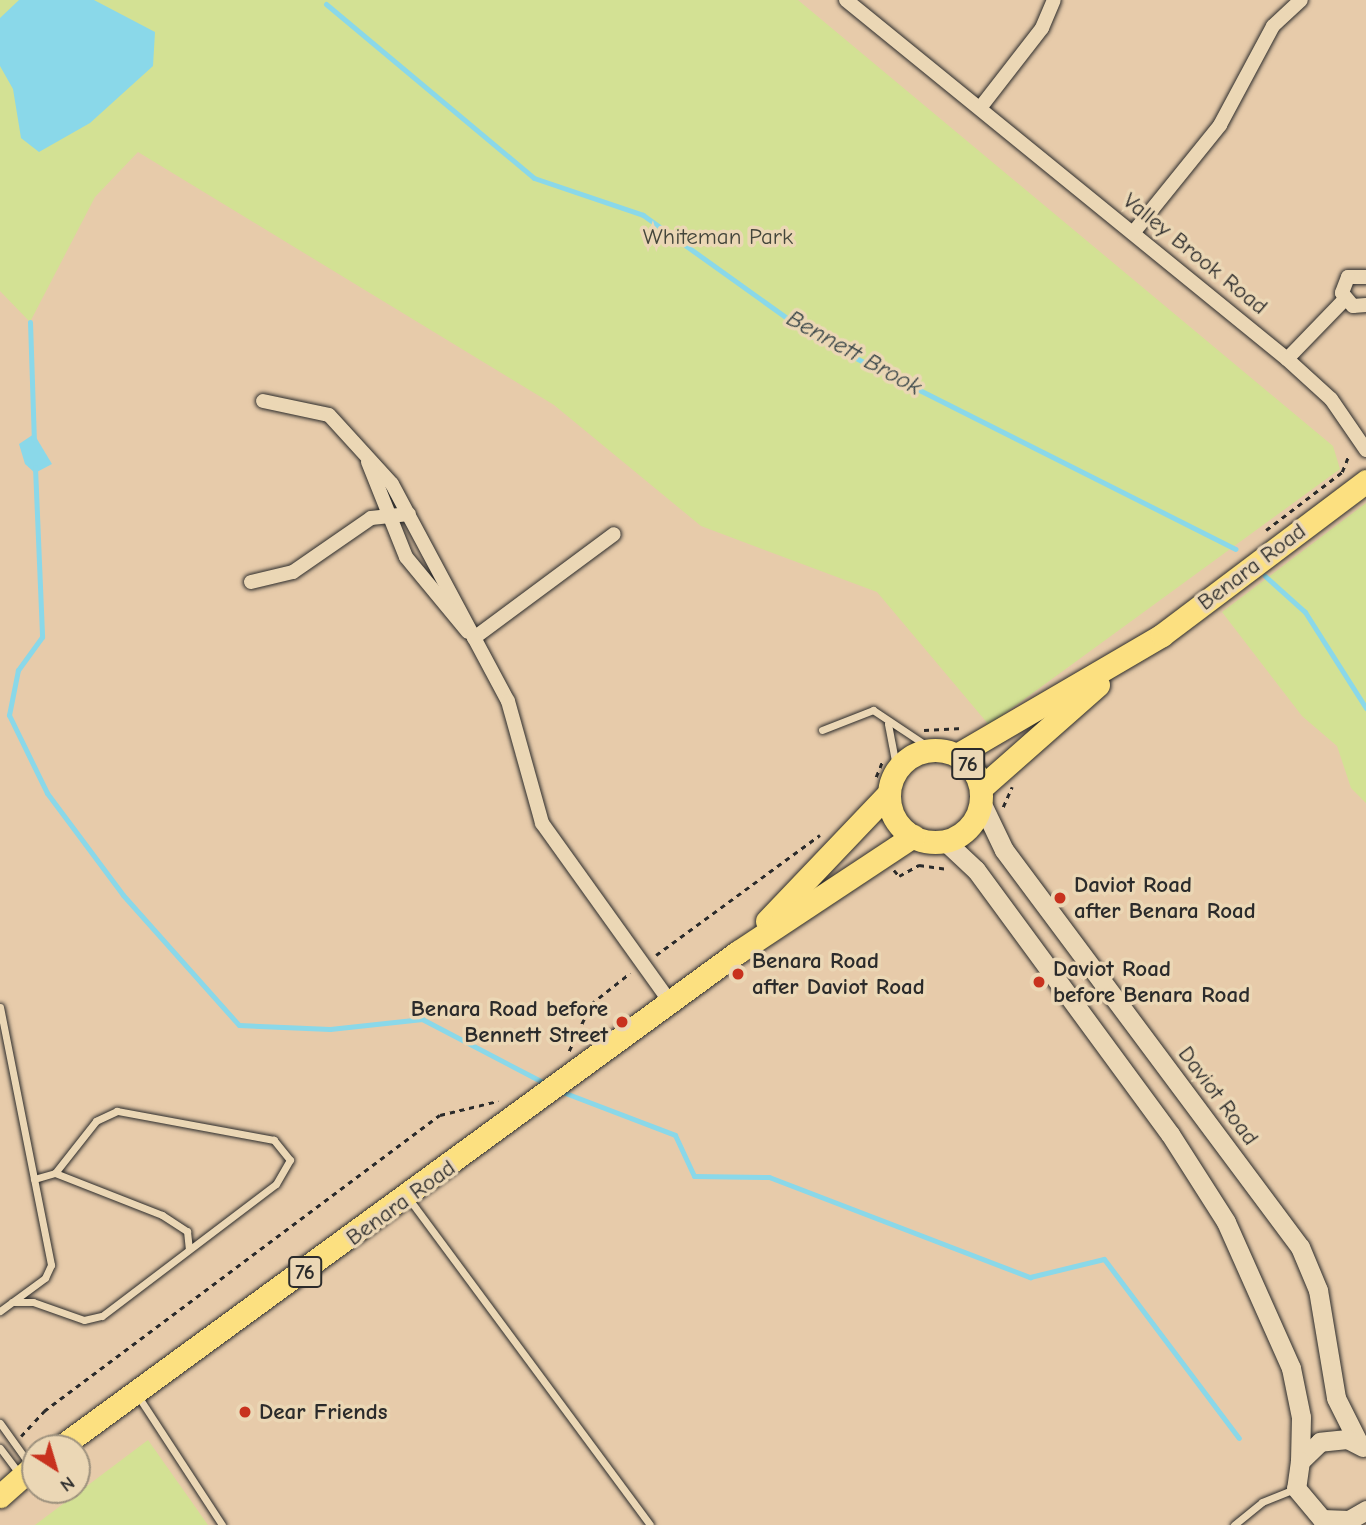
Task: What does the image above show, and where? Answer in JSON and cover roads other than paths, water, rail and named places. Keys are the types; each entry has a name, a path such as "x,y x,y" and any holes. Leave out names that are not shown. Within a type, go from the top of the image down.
{"main road":[{"name":"Benara Road","path":"988,801 1016,757 1137,650 1366,481"},
{"name":"Benara Road","path":"957,755 1137,650"},
{"name":"76","path":"889,793 897,771 933,750 957,755 988,801 969,827 945,841"},
{"name":"Benara Road","path":"738,951 889,793"},
{"path":"889,793 895,818 913,836 945,841"},
{"name":"Benara Road","path":"78,1434 409,1198 738,951 913,836"}],"street":[{"name":"Valley Brook Road","path":"846,0 1287,359 1331,400 1366,450"},
{"path":"980,107 1042,28 1054,0"},
{"path":"1133,233 1220,125 1272,26 1301,0"},
{"path":"1287,359 1344,300 1344,282 1366,276"},
{"path":"1344,300 1366,305"},
{"path":"263,401 329,415 367,458 409,514 508,701 542,823 671,1003"},
{"path":"367,458 386,516 406,557 474,638"},
{"path":"251,582 293,572 371,518 409,514"},
{"path":"474,638 614,534"},
{"name":"Daviot Road","path":"988,801 1004,850 1300,1247 1318,1290 1333,1388 1363,1447"},
{"path":"945,841 976,870 1170,1134 1226,1222 1292,1368 1301,1416 1300,1461 1296,1488 1314,1518 1335,1522 1366,1510"},
{"path":"1300,1461 1333,1438 1363,1447"}],"lane":[{"path":"822,730 864,710 933,750"},
{"path":"888,724 897,771"},
{"path":"0,1007 51,1265 0,1311"},
{"path":"12,1302 96,1318 287,1174 285,1146 117,1111 96,1121 55,1173 34,1179"},
{"path":"55,1173 162,1215 187,1231 189,1250"},
{"path":"409,1198 650,1525"},
{"path":"135,1393 222,1525"},
{"path":"0,1423 14,1442 16,1481"},
{"path":"0,1448 16,1481"},
{"path":"1234,1525 1262,1503 1296,1488"}],"water":[{"path":"19,0 94,0 155,32 153,66 90,123 39,152 21,138 13,89 0,66 0,18"},
{"path":"34,434 52,464 35,473 25,464 19,444"}],"waterway":[{"name":"Bennett Brook","path":"326,4 534,178 643,215 812,336 1236,549"},
{"path":"30,322 34,440"},
{"path":"35,467 42,637 18,670 9,715 47,793 123,895 239,1025 330,1029 422,1019 548,1085"},
{"name":"Bennett Brook","path":"1265,576 1305,612 1366,708"},
{"path":"560,1091 675,1135 694,1176 769,1177 1030,1277 1104,1259 1239,1438"}],"place":[{"name":"Daviot Road after Benara Road","path":"1060,898"},
{"name":"Benara Road after Daviot Road","path":"738,974"},
{"name":"Daviot Road before Benara Road","path":"1039,982"},
{"name":"Benara Road before Bennett Street","path":"622,1022"},
{"name":"Dear Friends","path":"245,1412"}],"park label":[{"name":"Whiteman Park","path":"718,237"}]}
